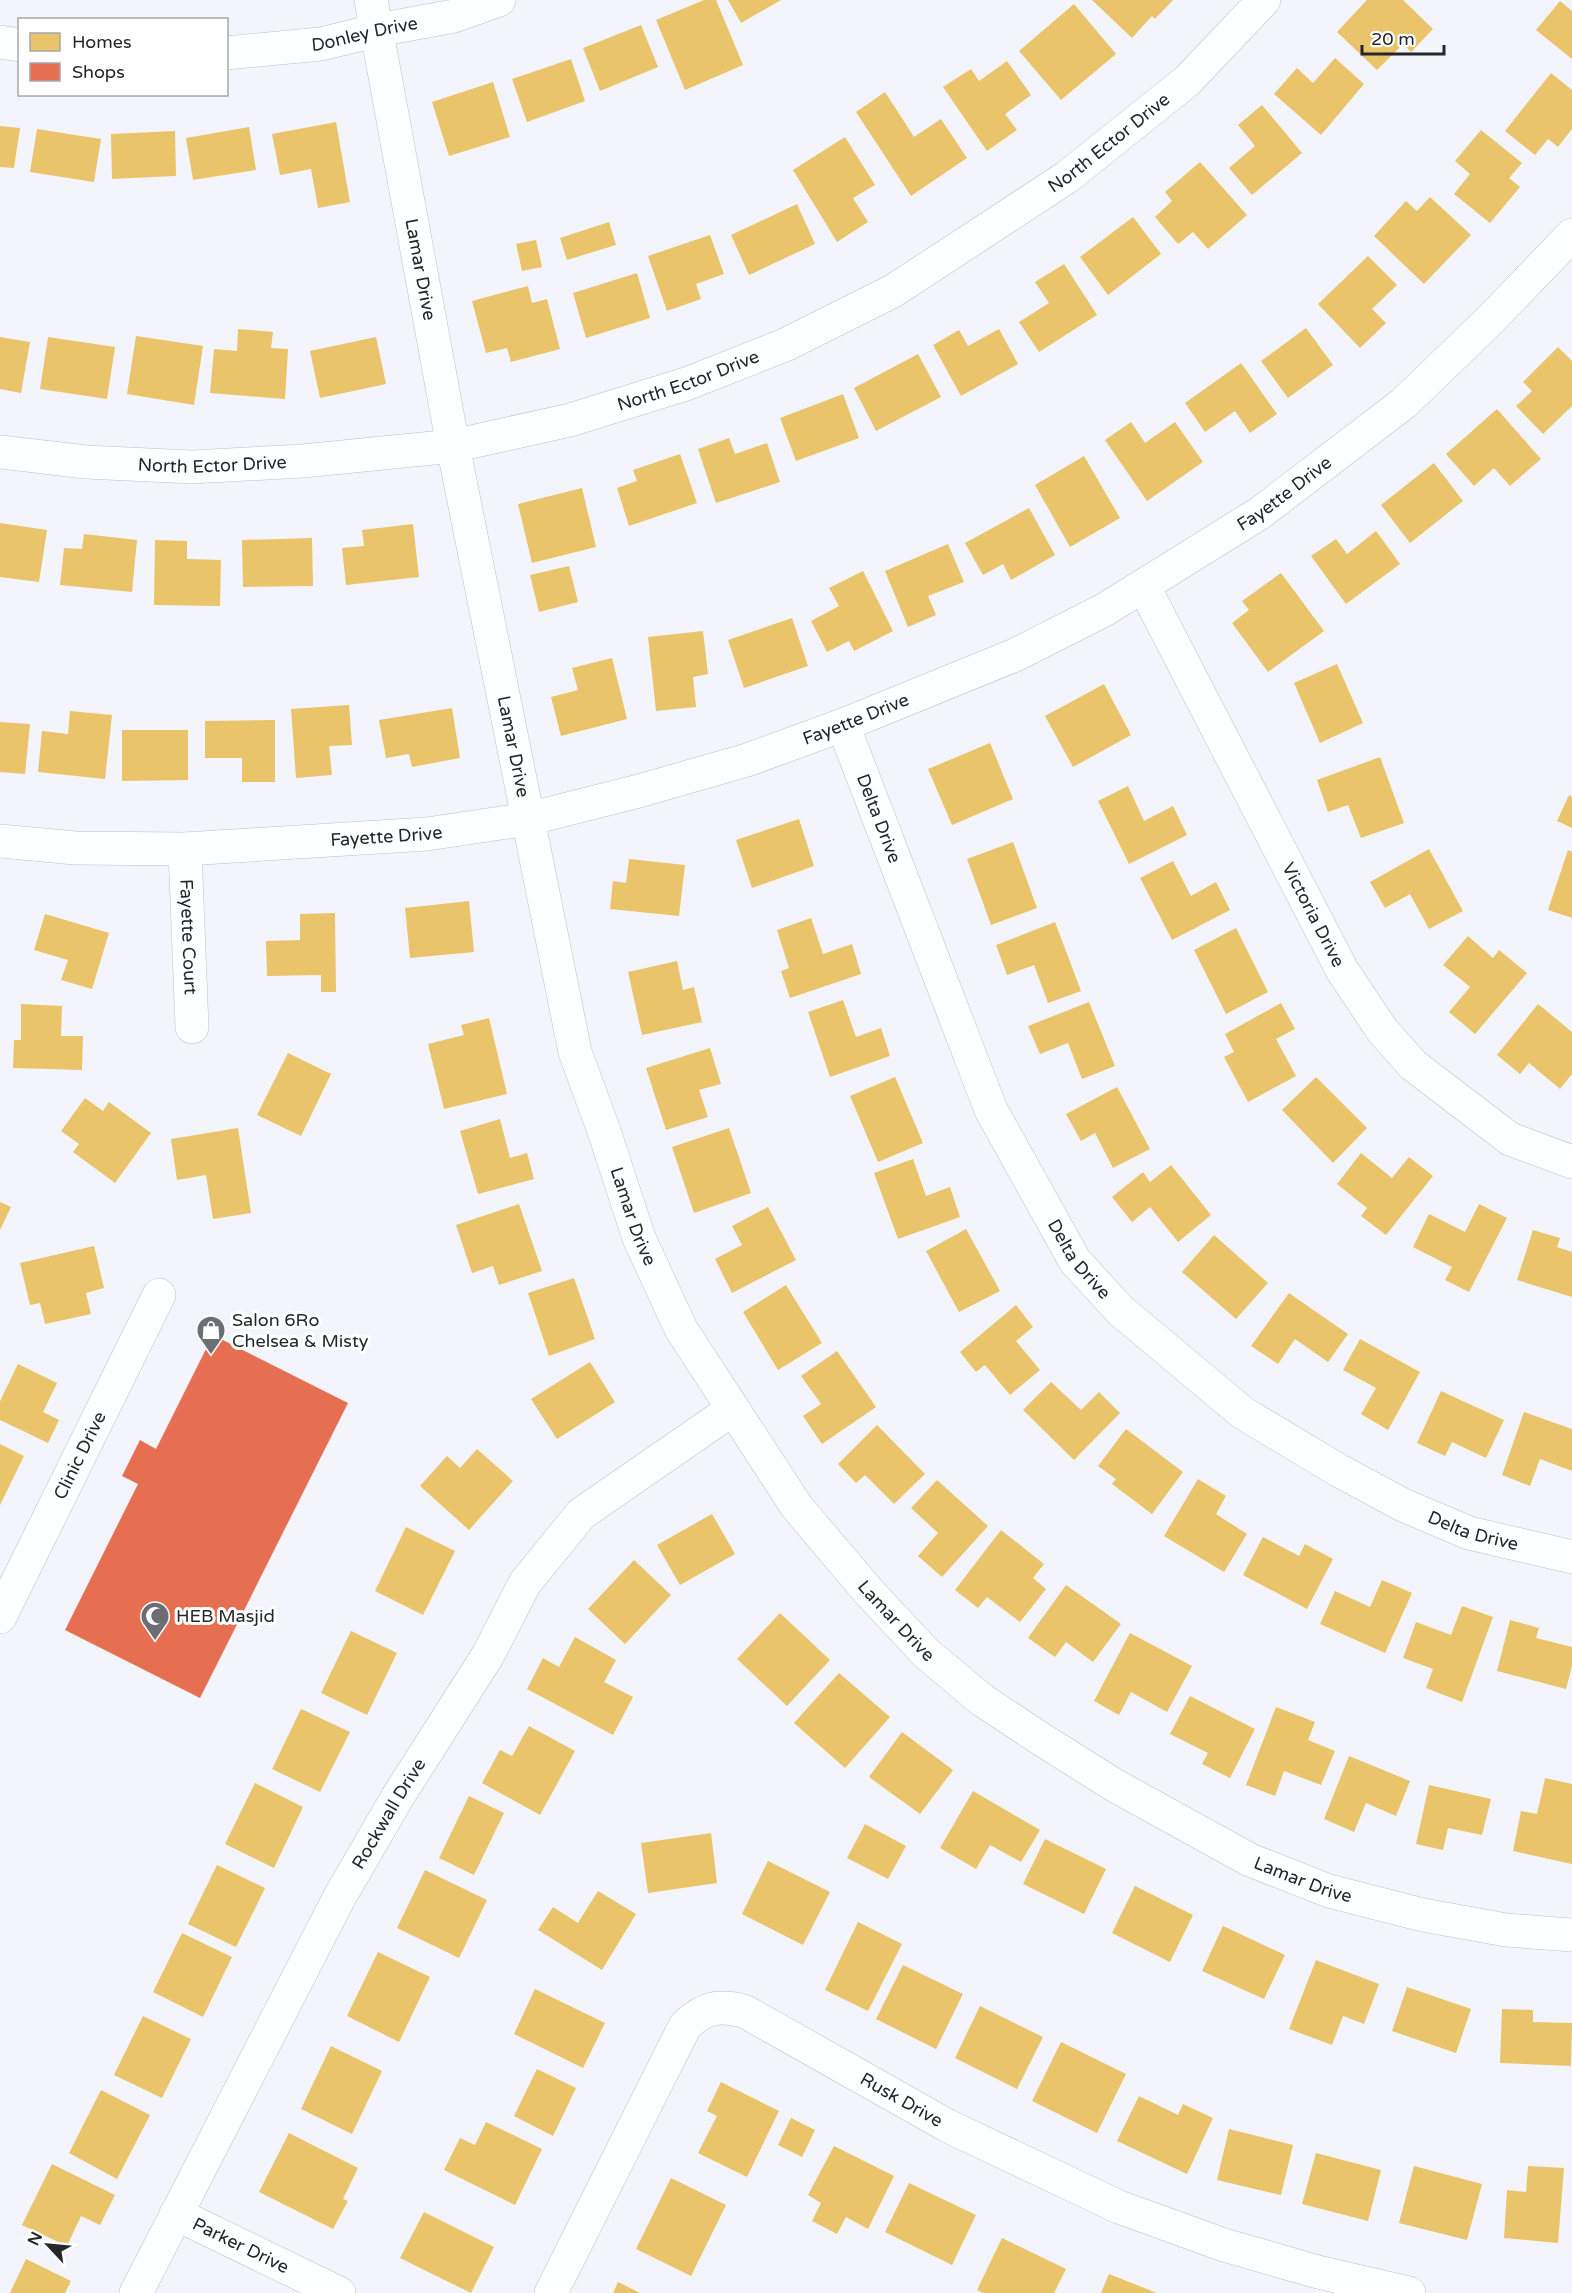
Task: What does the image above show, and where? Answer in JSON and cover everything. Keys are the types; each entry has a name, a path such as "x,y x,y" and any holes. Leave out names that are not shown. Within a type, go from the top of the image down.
{"street":[{"name":"Donley Drive","path":"228,53 321,44 375,15 454,16 499,0"},
{"name":"North Ector Drive","path":"0,452 86,462 192,467 303,461 453,446 570,420 686,384 785,345 893,291 1067,177 1187,81 1264,0"},
{"name":"Lamar Drive","path":"375,15 453,446 575,1052 604,1131 639,1239 681,1329 797,1508 869,1592 926,1653 982,1700 1114,1785 1250,1860 1329,1891 1423,1915 1506,1930 1572,1935"},
{"path":"0,42 18,45"},
{"name":"Fayette Drive","path":"0,841 75,848 185,849 427,834 528,819 639,791 747,760 843,725 1015,655 1104,610 1260,513 1404,403 1488,322 1572,235"},
{"name":"Victoria Drive","path":"1144,587 1342,970 1382,1030 1413,1065 1510,1139 1572,1162"},
{"name":"Delta Drive","path":"843,725 991,1110 1075,1261 1122,1311 1243,1413 1338,1470 1403,1505 1469,1533 1572,1557"},
{"name":"Fayette Court","path":"185,849 192,1027"},
{"name":"Clinic Drive","path":"0,1617 159,1295"},
{"name":"Rockwall Drive","path":"136,2293 339,1898 397,1798 488,1655 525,1583 581,1514 733,1409"},
{"name":"Rusk Drive","path":"551,2293 685,2026 698,2013 722,2006 744,2011 948,2126 1119,2206 1224,2246 1318,2272 1408,2293"},
{"name":"Parker Drive","path":"176,2214 339,2293"}],"building: Homes":[{"path":"704,0 716,0 743,65 685,90 656,20"},
{"path":"728,0 781,0 741,23"},
{"path":"1092,0 1173,0 1155,19 1152,16 1132,38"},
{"path":"1367,0 1403,0 1433,29 1411,52 1403,44 1377,70 1337,32"},
{"path":"1560,1 1572,11 1572,59 1536,30"},
{"path":"1074,4 1116,54 1061,100 1019,51"},
{"path":"641,25 658,67 600,91 583,48"},
{"path":"1335,58 1364,84 1321,135 1274,94 1297,68 1313,83"},
{"path":"571,59 585,101 527,122 512,79"},
{"path":"1007,61 1031,95 1005,114 1017,130 987,151 943,87 971,69 979,81"},
{"path":"1551,73 1572,90 1572,129 1558,147 1548,139 1535,155 1505,131"},
{"path":"493,82 510,137 449,156 432,102"},
{"path":"885,92 914,137 941,119 967,158 911,196 856,112"},
{"path":"1262,105 1302,153 1252,195 1229,168 1255,146 1238,125"},
{"path":"336,122 350,202 318,208 311,169 280,175 272,134"},
{"path":"0,126 20,128 14,168 0,167"},
{"path":"249,127 256,170 193,180 186,138"},
{"path":"37,129 101,139 94,182 30,172"},
{"path":"1481,130 1522,163 1509,178 1520,187 1490,223 1454,194 1470,174 1455,161"},
{"path":"175,131 176,176 112,179 111,134"},
{"path":"845,137 875,185 853,198 868,222 837,242 793,170"},
{"path":"1200,162 1247,215 1208,249 1193,232 1178,244 1155,217 1172,201 1165,192"},
{"path":"1430,197 1471,235 1424,284 1374,236 1406,201 1417,211"},
{"path":"797,204 815,244 749,275 731,235"},
{"path":"1133,217 1161,254 1108,295 1080,257"},
{"path":"609,222 616,245 567,260 560,238"},
{"path":"710,235 724,274 696,284 701,299 667,311 648,256"},
{"path":"536,240 542,267 522,271 516,244"},
{"path":"1368,256 1397,285 1372,309 1386,323 1360,348 1318,304"},
{"path":"1064,264 1097,315 1039,352 1019,322 1049,303 1035,282"},
{"path":"637,273 650,318 586,338 573,293"},
{"path":"528,286 532,303 547,299 560,349 511,362 507,348 486,353 472,301"},
{"path":"1306,328 1333,365 1288,398 1261,361"},
{"path":"238,329 273,332 271,348 288,349 285,399 210,393 214,349 237,351"},
{"path":"999,329 1018,364 961,396 933,345 959,330 968,346"},
{"path":"136,336 203,346 194,405 127,394"},
{"path":"0,337 30,342 21,393 0,389"},
{"path":"48,337 115,347 107,399 40,389"},
{"path":"376,337 386,384 320,398 310,351"},
{"path":"1558,347 1572,361 1572,406 1543,434 1516,406 1532,391 1523,382"},
{"path":"918,354 941,397 876,431 854,388"},
{"path":"1241,363 1277,414 1250,433 1235,411 1205,432 1185,403"},
{"path":"843,394 859,438 796,461 780,418"},
{"path":"1497,409 1541,459 1510,486 1494,468 1474,486 1446,454"},
{"path":"1131,422 1145,443 1175,422 1203,462 1147,501 1105,440"},
{"path":"729,438 735,454 767,443 780,482 716,503 698,449"},
{"path":"680,454 697,503 629,526 617,488 637,481 633,470"},
{"path":"1084,456 1120,518 1070,547 1035,485"},
{"path":"1434,463 1463,501 1410,543 1381,505"},
{"path":"582,488 596,547 532,563 518,504"},
{"path":"1029,508 1055,555 1011,580 1003,564 983,575 965,543"},
{"path":"0,523 47,530 39,582 0,577"},
{"path":"413,524 419,577 346,585 342,548 364,546 362,530"},
{"path":"1376,531 1400,564 1346,604 1311,556 1336,539 1347,554"},
{"path":"84,534 137,540 132,592 60,585 64,548 82,549"},
{"path":"312,538 313,586 243,587 242,540"},
{"path":"155,540 187,541 187,559 221,560 220,606 154,605"},
{"path":"948,544 964,582 928,596 936,615 908,627 885,571"},
{"path":"569,566 578,602 539,612 530,575"},
{"path":"863,571 893,631 854,651 849,641 827,652 811,621 839,606 829,588"},
{"path":"1281,573 1324,631 1268,672 1232,623 1249,610 1242,601"},
{"path":"792,618 808,666 744,688 728,640"},
{"path":"703,631 708,674 693,677 696,707 656,711 648,637"},
{"path":"612,658 627,719 561,736 551,697 578,690 572,668"},
{"path":"1337,664 1363,723 1320,743 1294,683"},
{"path":"1104,684 1131,735 1073,767 1045,716"},
{"path":"349,705 352,745 329,746 332,775 296,778 291,709"},
{"path":"452,708 460,758 412,767 409,754 386,758 379,720"},
{"path":"70,711 112,715 105,779 38,772 42,731 68,734"},
{"path":"275,720 275,782 242,782 242,758 205,758 205,721"},
{"path":"0,722 30,724 25,774 0,772"},
{"path":"122,730 188,730 188,780 122,781"},
{"path":"990,743 1013,799 952,825 928,769"},
{"path":"1380,757 1404,823 1361,838 1348,805 1328,812 1317,780"},
{"path":"1128,786 1144,821 1173,806 1187,835 1129,864 1098,801"},
{"path":"1569,795 1572,797 1572,828 1557,821"},
{"path":"799,819 814,866 752,888 736,840"},
{"path":"1013,842 1037,908 991,925 967,859"},
{"path":"1429,849 1463,911 1429,929 1410,894 1385,908 1370,882"},
{"path":"1568,850 1572,852 1572,918 1548,910"},
{"path":"629,859 685,865 679,916 610,909 613,881 626,883"},
{"path":"1173,861 1191,896 1216,882 1230,910 1172,940 1140,878"},
{"path":"469,901 474,952 410,958 405,908"},
{"path":"335,913 336,992 321,992 321,975 267,976 266,941 300,940 300,914"},
{"path":"45,914 109,933 92,989 61,980 68,960 34,950"},
{"path":"811,918 823,954 852,944 861,974 790,998 781,971 789,968 777,930"},
{"path":"1055,922 1081,991 1048,1003 1034,965 1007,975 996,945"},
{"path":"1236,928 1268,992 1226,1014 1194,950"},
{"path":"1468,936 1493,958 1499,950 1527,973 1475,1034 1449,1012 1470,987 1443,965"},
{"path":"677,961 683,990 694,987 702,1022 642,1035 628,972"},
{"path":"843,1000 856,1037 881,1028 890,1056 830,1077 808,1012"},
{"path":"1089,1002 1115,1066 1082,1079 1068,1043 1040,1054 1028,1026"},
{"path":"1281,1003 1295,1029 1276,1039 1296,1076 1248,1102 1224,1057 1234,1052 1225,1034"},
{"path":"21,1004 62,1006 61,1036 83,1036 82,1070 13,1068 14,1040 21,1040"},
{"path":"1538,1004 1572,1032 1572,1074 1560,1089 1529,1063 1520,1074 1497,1055"},
{"path":"489,1018 507,1094 444,1109 428,1044 464,1035 461,1025"},
{"path":"710,1048 721,1084 699,1090 708,1117 666,1130 646,1068"},
{"path":"288,1053 331,1074 301,1136 257,1115"},
{"path":"895,1077 923,1143 878,1162 850,1096"},
{"path":"1316,1077 1367,1128 1333,1163 1282,1110"},
{"path":"1117,1087 1150,1149 1113,1168 1095,1133 1081,1141 1066,1114"},
{"path":"85,1098 103,1111 109,1102 151,1133 115,1183 73,1152 79,1144 61,1131"},
{"path":"500,1119 510,1158 527,1153 534,1179 478,1194 460,1131"},
{"path":"238,1128 251,1213 213,1219 206,1175 177,1180 171,1139"},
{"path":"729,1128 751,1193 694,1213 672,1147"},
{"path":"1361,1153 1392,1178 1409,1157 1433,1176 1386,1235 1361,1216 1367,1208 1337,1184"},
{"path":"913,1159 926,1196 950,1187 960,1217 898,1239 874,1173"},
{"path":"1171,1165 1211,1215 1178,1242 1150,1207 1132,1222 1112,1197 1143,1172 1150,1182"},
{"path":"0,1202 11,1207 0,1230"},
{"path":"519,1204 542,1271 499,1285 493,1266 472,1273 456,1225"},
{"path":"1479,1204 1507,1218 1469,1292 1445,1280 1452,1267 1413,1247 1429,1214 1465,1232"},
{"path":"768,1207 796,1260 732,1293 715,1259 742,1245 732,1226"},
{"path":"966,1229 1000,1291 959,1312 926,1251"},
{"path":"1533,1230 1560,1238 1557,1247 1572,1252 1572,1297 1517,1280"},
{"path":"1214,1235 1268,1283 1236,1319 1182,1272"},
{"path":"94,1246 104,1288 86,1293 91,1314 45,1324 40,1303 30,1305 20,1263"},
{"path":"574,1278 595,1339 549,1356 528,1293"},
{"path":"786,1285 822,1343 778,1370 743,1312"},
{"path":"1289,1293 1348,1334 1328,1362 1295,1339 1278,1364 1251,1346"},
{"path":"1016,1305 1033,1327 1016,1341 1040,1370 1010,1395 985,1365 976,1372 960,1352"},
{"path":"1360,1339 1420,1372 1388,1430 1361,1414 1376,1388 1343,1370"},
{"path":"837,1351 876,1407 822,1444 803,1416 821,1404 801,1376"},
{"path":"590,1362 615,1402 557,1439 531,1399"},
{"path":"18,1364 57,1383 43,1412 59,1420 48,1443 0,1420 0,1401"},
{"path":"1051,1382 1081,1410 1099,1392 1120,1413 1074,1460 1023,1410"},
{"path":"1441,1391 1504,1420 1486,1458 1452,1442 1445,1456 1417,1443"},
{"path":"1524,1412 1572,1429 1572,1471 1540,1459 1530,1486 1502,1475"},
{"path":"877,1425 925,1474 894,1504 865,1475 856,1483 838,1464"},
{"path":"1126,1429 1183,1472 1152,1514 1112,1484 1116,1479 1098,1466"},
{"path":"0,1444 24,1456 0,1505"},
{"path":"477,1449 513,1481 469,1530 420,1486 447,1456 460,1468"},
{"path":"1198,1479 1226,1496 1216,1514 1247,1534 1224,1572 1164,1536"},
{"path":"937,1480 988,1526 942,1577 918,1556 938,1533 911,1508"},
{"path":"712,1514 735,1554 680,1585 657,1545"},
{"path":"406,1527 455,1551 423,1615 375,1591"},
{"path":"1001,1530 1044,1564 1033,1578 1046,1589 1020,1622 987,1597 978,1608 955,1590"},
{"path":"1263,1537 1299,1556 1305,1544 1333,1559 1307,1609 1243,1575"},
{"path":"634,1560 671,1595 625,1644 588,1609"},
{"path":"1382,1580 1412,1593 1385,1653 1320,1624 1335,1591 1370,1607"},
{"path":"1066,1585 1121,1624 1093,1662 1066,1642 1055,1657 1028,1638"},
{"path":"1462,1606 1493,1617 1462,1702 1426,1688 1433,1669 1403,1658 1416,1622 1451,1635"},
{"path":"780,1613 830,1660 787,1706 737,1659"},
{"path":"1510,1620 1539,1628 1536,1638 1572,1647 1572,1666 1566,1689 1497,1671"},
{"path":"351,1631 397,1653 367,1715 321,1693"},
{"path":"1130,1633 1192,1666 1167,1712 1131,1692 1119,1715 1094,1701"},
{"path":"575,1637 616,1660 604,1682 633,1697 613,1735 527,1689 543,1658 559,1667"},
{"path":"839,1673 890,1717 845,1768 794,1723"},
{"path":"1190,1696 1255,1729 1230,1778 1202,1764 1208,1753 1170,1734"},
{"path":"1276,1707 1315,1722 1308,1740 1335,1751 1321,1785 1284,1771 1275,1796 1246,1785"},
{"path":"301,1709 350,1732 320,1792 272,1769"},
{"path":"529,1726 575,1751 540,1815 482,1783 500,1750 512,1756"},
{"path":"902,1732 953,1770 920,1814 869,1777"},
{"path":"1349,1756 1410,1781 1396,1816 1366,1803 1354,1832 1324,1819"},
{"path":"1545,1778 1572,1784 1572,1864 1513,1851 1521,1811 1537,1814"},
{"path":"255,1783 303,1807 274,1868 225,1844"},
{"path":"1429,1785 1491,1799 1482,1835 1448,1828 1443,1850 1416,1844"},
{"path":"973,1791 1040,1830 1021,1862 990,1845 976,1869 940,1848"},
{"path":"469,1796 504,1813 474,1875 439,1858"},
{"path":"865,1824 906,1846 888,1879 847,1858"},
{"path":"711,1833 717,1883 648,1893 641,1843"},
{"path":"1045,1839 1106,1869 1084,1914 1023,1884"},
{"path":"768,1861 830,1892 803,1945 742,1914"},
{"path":"217,1865 265,1888 236,1947 188,1924"},
{"path":"425,1870 487,1900 459,1958 397,1928"},
{"path":"1135,1886 1193,1915 1170,1962 1112,1933"},
{"path":"598,1891 636,1914 602,1970 538,1930 553,1907 578,1923"},
{"path":"858,1922 902,1944 868,2011 825,1990"},
{"path":"1223,1926 1285,1955 1264,1999 1202,1971"},
{"path":"182,1933 232,1957 203,2017 153,1992"},
{"path":"378,1952 430,1977 399,2042 347,2016"},
{"path":"1316,1960 1379,1984 1364,2024 1343,2016 1332,2045 1289,2029"},
{"path":"903,1965 963,1994 936,2049 876,2019"},
{"path":"1407,1987 1471,2009 1456,2053 1392,2031"},
{"path":"535,1989 605,2023 583,2068 514,2034"},
{"path":"980,2006 1043,2037 1017,2089 955,2058"},
{"path":"1502,2009 1533,2010 1533,2022 1572,2023 1571,2066 1500,2063"},
{"path":"143,2016 191,2039 162,2098 114,2075"},
{"path":"1061,2042 1126,2074 1097,2133 1032,2101"},
{"path":"331,2046 382,2071 352,2134 301,2109"},
{"path":"537,2069 576,2088 553,2136 514,2116"},
{"path":"721,2082 779,2111 747,2177 698,2153 717,2116 707,2111"},
{"path":"101,2090 150,2115 117,2179 69,2153"},
{"path":"1139,2096 1178,2115 1183,2104 1213,2118 1187,2174 1117,2141"},
{"path":"791,2118 815,2130 802,2157 778,2145"},
{"path":"486,2122 542,2149 515,2205 444,2170 460,2138 475,2145"},
{"path":"1229,2129 1293,2145 1281,2195 1217,2180"},
{"path":"289,2133 358,2168 343,2199 348,2201 333,2229 259,2192"},
{"path":"834,2146 894,2176 868,2229 846,2217 837,2234 812,2221 821,2203 808,2195"},
{"path":"1316,2153 1381,2170 1368,2221 1302,2204"},
{"path":"52,2164 115,2195 100,2225 81,2216 67,2246 22,2225"},
{"path":"1414,2166 1482,2184 1467,2240 1399,2223"},
{"path":"1528,2166 1564,2168 1558,2243 1504,2238 1507,2190 1526,2192"},
{"path":"671,2178 726,2205 691,2276 636,2249"},
{"path":"909,2183 976,2215 952,2265 885,2232"},
{"path":"424,2212 494,2247 471,2293 400,2258"},
{"path":"1002,2238 1066,2269 1054,2293 983,2293 977,2290"},
{"path":"26,2259 71,2281 65,2293 10,2293"},
{"path":"1109,2274 1157,2293 1101,2293"},
{"path":"618,2282 640,2293 613,2293"}],"building: Shops":[{"path":"213,1335 348,1403 200,1698 65,1630 138,1484 122,1476 140,1440 156,1449"}],"place":[{"name":"Salon 6Ro Chelsea & Misty","path":"211,1356"},
{"name":"HEB Masjid","path":"155,1642"}]}
